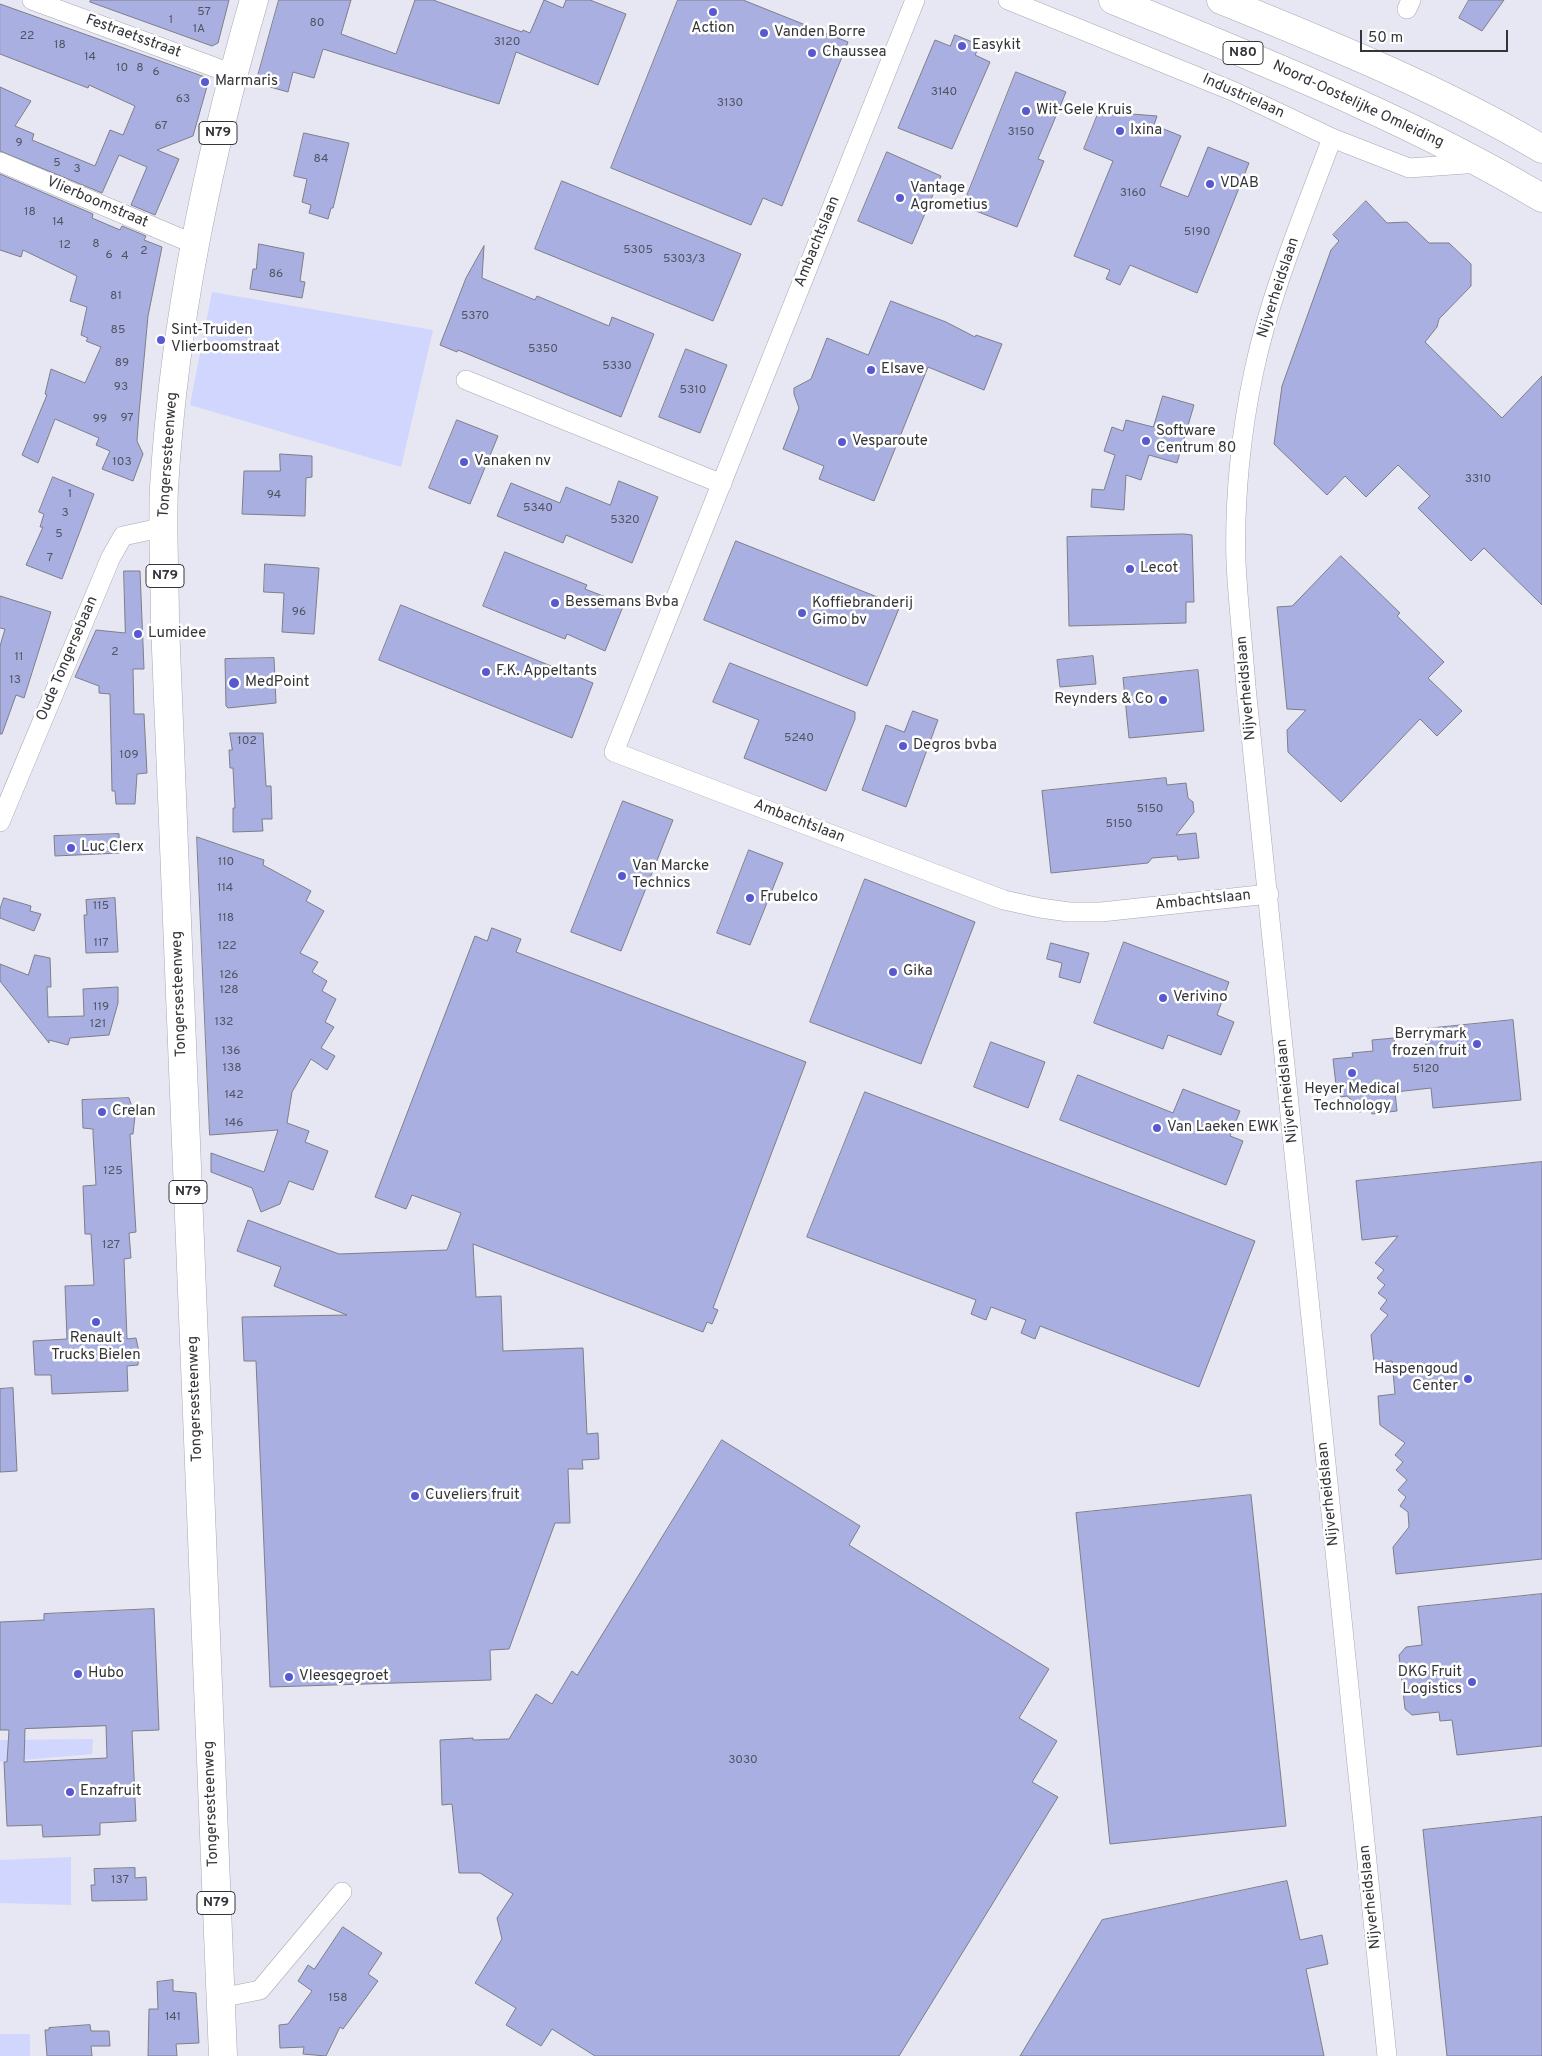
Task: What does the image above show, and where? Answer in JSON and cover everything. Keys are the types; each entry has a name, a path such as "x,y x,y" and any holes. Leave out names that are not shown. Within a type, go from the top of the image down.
{"main road":[{"name":"Tongersesteenweg","path":"223,2056 166,634 164,490 181,322 194,244 233,74 254,0"},
{"name":"Noord-Oostelijke Omleiding","path":"1113,0 1268,63 1363,105 1482,163 1542,198"},
{"name":"N80","path":"1221,0 1427,89 1502,125 1542,149"}],"street":[{"name":"Festraetsstraat","path":"32,0 233,74"},
{"name":"Ambachtslaan","path":"915,0 614,752 1004,900 1040,908 1069,912 1101,912 1269,894"},
{"name":"Industrielaan","path":"1008,0 1235,92 1332,138 1409,168 1482,163"},
{"name":"Nijverheidslaan","path":"1332,138 1277,285 1254,372 1242,451 1237,501 1236,562 1246,687 1269,894 1387,2056"},
{"name":"Vlierboomstraat","path":"0,162 194,244"},
{"path":"466,380 722,484"},
{"name":"Oude Tongersebaan","path":"1,815 111,557 123,536 165,527"},
{"path":"220,1998 260,1990 342,1892"}],"shaded area":[{"path":"212,292 433,330 401,467 190,405"},
{"path":"93,1739 92,1754 0,1762 0,1740"},
{"path":"71,1857 71,1905 0,1903 0,1860"},
{"path":"0,2034 30,2034 30,2056 0,2056"}],"building":[{"path":"91,0 229,0 218,43 212,46 90,2"},
{"path":"279,0 351,0 341,34 396,54 415,0 433,0 522,32 523,30 530,33 544,0 563,8 566,0 590,0 626,14 598,85 516,52 499,104 323,49 314,78 293,72 288,92 256,83"},
{"path":"678,0 743,0 848,42 782,206 763,198 751,225 611,168"},
{"path":"1469,0 1504,0 1482,31 1459,18"},
{"path":"0,4 205,77 208,83 193,136 157,150 179,159 155,215 131,205 147,167 119,155 102,193 0,151 0,87 31,101 15,126 34,134 32,140 95,166 110,130 123,135 135,106 89,85 88,88 0,54"},
{"path":"955,35 980,45 975,55 990,62 952,149 898,128 935,40 950,46"},
{"path":"1016,72 1066,92 1038,159 1044,161 1017,227 963,206"},
{"path":"1102,104 1132,114 1157,116 1154,125 1181,136 1160,186 1188,197 1208,147 1249,163 1197,293 1130,265 1120,285 1106,279 1110,270 1074,256 1113,161 1084,149"},
{"path":"304,133 349,143 333,208 331,208 328,219 309,213 311,205 302,202 307,179 294,176"},
{"name":"Vantage Agrometius","path":"887,152 941,176 912,244 858,221"},
{"path":"0,174 93,214 92,218 120,230 122,226 146,236 144,240 162,247 148,316 139,413 137,441 143,454 133,481 102,469 110,451 96,445 99,438 55,419 38,463 22,455 47,395 45,394 51,369 85,383 101,347 86,341 88,338 81,335 87,307 70,301 77,276 23,250 21,257 0,250"},
{"path":"562,181 741,254 713,321 535,249"},
{"path":"1366,201 1387,223 1407,222 1429,243 1449,243 1471,264 1471,286 1439,319 1437,327 1425,342 1502,418 1542,376 1542,605 1484,548 1471,561 1418,508 1430,496 1398,465 1366,497 1345,476 1327,495 1274,444 1282,386 1331,250 1339,241 1333,235"},
{"path":"259,244 304,253 300,281 305,282 302,298 250,289 253,269 256,269"},
{"path":"484,246 482,278 535,300 537,296 609,326 612,317 654,334 621,417 458,350 457,352 440,345 466,278"},
{"path":"891,301 946,322 975,337 976,335 1002,344 984,390 928,367 874,501 819,479 824,466 783,449 799,408 794,388 811,379 827,338 868,355"},
{"path":"686,349 727,365 700,433 659,417"},
{"name":"Software Centrum 80","path":"1163,396 1194,405 1177,463 1149,455 1141,480 1126,475 1124,510 1091,507 1092,489 1104,490 1115,455 1104,451 1112,427 1123,431 1126,420 1153,427"},
{"name":"Vanaken nv","path":"457,420 498,436 470,504 429,488"},
{"path":"280,454 312,456 312,477 306,478 305,516 242,514 244,471 280,471"},
{"path":"53,477 94,494 62,579 26,565 43,527 40,527 44,514 39,512"},
{"path":"619,481 658,497 632,563 566,535 563,543 497,516 511,483 560,503 566,487 610,505"},
{"name":"Lecot","path":"1192,535 1194,602 1186,602 1186,623 1069,626 1067,537"},
{"name":"Koffiebranderij Gimo bv","path":"736,541 900,606 867,686 704,620"},
{"name":"Bessemans Bvba","path":"505,552 587,585 585,589 624,604 605,651 567,634 565,639 483,606"},
{"path":"1341,556 1400,613 1397,616 1444,662 1428,678 1462,711 1437,736 1420,719 1341,802 1288,752 1287,730 1306,710 1287,709 1277,607 1292,606"},
{"path":"265,564 319,568 314,634 282,632 284,593 264,592"},
{"path":"124,571 140,571 144,669 133,669 134,714 144,714 147,773 137,774 135,804 116,804 115,791 112,791 110,694 99,693 99,686 75,677 96,630 125,633"},
{"path":"0,596 51,612 24,698 16,695 2,734 0,734 0,646 5,629 0,628"},
{"name":"F.K. Appeltants","path":"401,605 593,683 572,738 379,660"},
{"path":"1093,656 1096,684 1060,687 1057,660"},
{"path":"274,658 276,703 228,708 226,706 225,659"},
{"path":"730,663 855,712 855,719 826,791 744,758 759,720 713,702"},
{"name":"Reynders & Co","path":"1198,670 1204,731 1129,738 1123,678"},
{"name":"Degros bvba","path":"913,711 938,720 906,807 862,790 886,725 904,732"},
{"path":"230,733 263,733 266,786 271,786 272,819 262,819 263,831 233,832 233,808 235,808 233,768 230,768 229,750 232,750"},
{"path":"1166,778 1167,785 1186,783 1188,798 1193,802 1194,812 1176,835 1196,833 1199,858 1178,860 1177,856 1152,858 1148,863 1051,873 1042,791"},
{"name":"Van Marcke Technics","path":"623,801 673,820 621,951 571,932"},
{"path":"119,834 120,853 55,856 54,836"},
{"path":"197,837 264,860 263,865 311,891 306,901 324,911 300,953 318,962 312,972 327,981 322,991 336,999 325,1022 334,1027 321,1048 335,1056 327,1070 311,1059 292,1092 287,1123 309,1131 305,1142 328,1151 313,1190 289,1181 280,1204 261,1212 252,1188 211,1172 211,1153 264,1172 278,1130 210,1135"},
{"name":"Frubelco","path":"749,850 783,863 750,945 717,933"},
{"name":"Gika","path":"865,879 975,922 921,1064 810,1022"},
{"path":"4,898 31,906 30,911 41,914 34,931 0,918 0,909"},
{"path":"115,898 118,952 86,953 84,915 87,915 86,900"},
{"path":"492,928 521,939 516,952 806,1062 713,1308 718,1310 712,1324 707,1322 703,1332 473,1244 476,1297 501,1296 503,1351 583,1348 587,1434 598,1433 599,1459 582,1460 583,1469 568,1469 570,1523 555,1523 509,1649 490,1650 491,1680 270,1687 256,1361 244,1361 242,1317 347,1315 274,1286 281,1267 237,1251 248,1220 339,1254 447,1250 461,1213 412,1195 406,1209 375,1197 475,936 487,941"},
{"name":"Verivino","path":"1124,942 1229,982 1217,1015 1234,1022 1221,1055 1168,1035 1163,1049 1094,1023"},
{"path":"1051,943 1089,953 1080,983 1059,977 1062,963 1047,959"},
{"path":"35,955 50,958 51,987 47,987 48,1017 84,1016 83,989 118,987 118,1003 109,1035 70,1038 68,1045 49,1040 49,1043 0,981 0,964 28,975"},
{"path":"1513,1020 1521,1100 1433,1108 1431,1088 1395,1092 1397,1111 1372,1114 1371,1110 1359,1112 1358,1106 1347,1096 1340,1097 1339,1084 1336,1085 1333,1059 1353,1057 1352,1053 1373,1051 1372,1040 1394,1038 1395,1049 1426,1047 1425,1029"},
{"path":"991,1042 1045,1062 1028,1108 974,1087"},
{"name":"Van Laeken EWK","path":"1078,1075 1173,1113 1183,1089 1240,1111 1230,1136 1243,1141 1226,1185 1060,1120"},
{"path":"865,1092 1255,1241 1199,1387 1040,1326 1035,1339 1021,1333 1026,1320 991,1307 986,1320 971,1314 976,1300 807,1237"},
{"path":"129,1098 135,1116 133,1134 130,1134 136,1232 129,1233 131,1258 124,1259 127,1339 136,1338 139,1352 138,1365 127,1366 128,1391 52,1394 51,1375 35,1375 33,1341 67,1339 65,1286 94,1285 91,1234 85,1234 83,1186 96,1185 93,1129 83,1128 82,1100"},
{"name":"Haspengoud Center","path":"1542,1162 1542,1559 1396,1574 1393,1547 1409,1527 1408,1512 1400,1506 1406,1497 1398,1490 1407,1480 1396,1470 1403,1462 1395,1455 1405,1443 1380,1425 1378,1396 1395,1394 1392,1361 1374,1363 1371,1335 1388,1315 1380,1309 1387,1300 1378,1293 1385,1285 1377,1278 1384,1270 1375,1263 1398,1236 1362,1240 1356,1181"},
{"path":"13,1388 17,1471 0,1472 0,1389"},
{"path":"722,1440 860,1526 849,1545 1049,1669 1019,1718 1057,1741 1032,1782 1058,1797 899,2056 595,2056 552,2029 541,2046 506,2025 516,2008 475,1983 502,1939 497,1918 513,1894 480,1873 459,1873 452,1804 442,1805 440,1740 473,1738 473,1740 509,1739 536,1694 552,1704 572,1671 577,1675"},
{"path":"1251,1495 1286,1826 1110,1844 1076,1513"},
{"name":"DKG Fruit Logistics","path":"1542,1594 1542,1746 1457,1755 1452,1720 1440,1721 1439,1712 1412,1715 1405,1709 1399,1655 1406,1647 1422,1645 1418,1607"},
{"name":"Hubo","path":"154,1609 159,1730 132,1731 136,1821 100,1823 100,1835 43,1837 42,1825 7,1826 4,1762 7,1762 9,1730 0,1730 0,1622 44,1620 44,1614","holes":["106,1726 107,1758 24,1762 25,1729"]},
{"path":"1542,1817 1542,2056 1447,2056 1423,1830"},
{"path":"135,1868 135,1878 146,1877 147,1900 92,1901 91,1885 95,1885 94,1869"},
{"path":"1287,1881 1300,1940 1322,1935 1328,1964 1306,1969 1324,2056 1020,2056 1102,1920"},
{"path":"343,1927 382,1953 368,1974 378,1981 343,2029 340,2027 326,2056 303,2054 304,2047 280,2048 279,2025 288,2024 312,1991 298,1981 308,1965 314,1969"},
{"path":"173,1980 173,1991 196,1993 199,2043 176,2044 177,2056 148,2056 149,2009 158,2009 157,1982"},
{"path":"90,2025 91,2031 109,2031 110,2046 91,2046 92,2056 47,2056 45,2030 49,2030 49,2028"}],"place":[{"name":"Action","path":"713,12"},
{"name":"Vanden Borre","path":"764,33"},
{"name":"Easykit","path":"962,46"},
{"name":"Chaussea","path":"812,53"},
{"name":"Marmaris","path":"205,82"},
{"name":"Wit-Gele Kruis","path":"1026,111"},
{"name":"Ixina","path":"1120,131"},
{"name":"VDAB","path":"1210,184"},
{"name":"Vantage Agrometius","path":"900,198"},
{"name":"Sint-Truiden Vlierboomstraat","path":"161,340"},
{"name":"Elsave","path":"871,370"},
{"name":"Software Centrum 80","path":"1146,441"},
{"name":"Vesparoute","path":"842,442"},
{"name":"Vanaken nv","path":"464,462"},
{"name":"Lecot","path":"1130,569"},
{"name":"Bessemans Bvba","path":"555,603"},
{"name":"Koffiebranderij Gimo bv","path":"802,613"},
{"name":"Lumidee","path":"138,634"},
{"name":"F.K. Appeltants","path":"486,672"},
{"name":"MedPoint","path":"234,683"},
{"name":"Reynders & Co","path":"1163,700"},
{"name":"Degros bvba","path":"903,746"},
{"name":"Luc Clerx","path":"71,848"},
{"name":"Van Marcke Technics","path":"622,876"},
{"name":"Frubelco","path":"750,898"},
{"name":"Gika","path":"893,972"},
{"name":"Verivino","path":"1163,998"},
{"name":"Berrymark frozen fruit","path":"1477,1044"},
{"name":"Heyer Medical Technology","path":"1352,1073"},
{"name":"Crelan","path":"102,1112"},
{"name":"Van Laeken EWK","path":"1157,1128"},
{"name":"Renault Trucks Bielen","path":"96,1322"},
{"name":"Haspengoud Center","path":"1468,1379"},
{"name":"Cuveliers fruit","path":"415,1496"},
{"name":"Hubo","path":"78,1674"},
{"name":"Vleesgegroet","path":"289,1677"},
{"name":"DKG Fruit Logistics","path":"1472,1682"},
{"name":"Enzafruit","path":"70,1792"}]}
